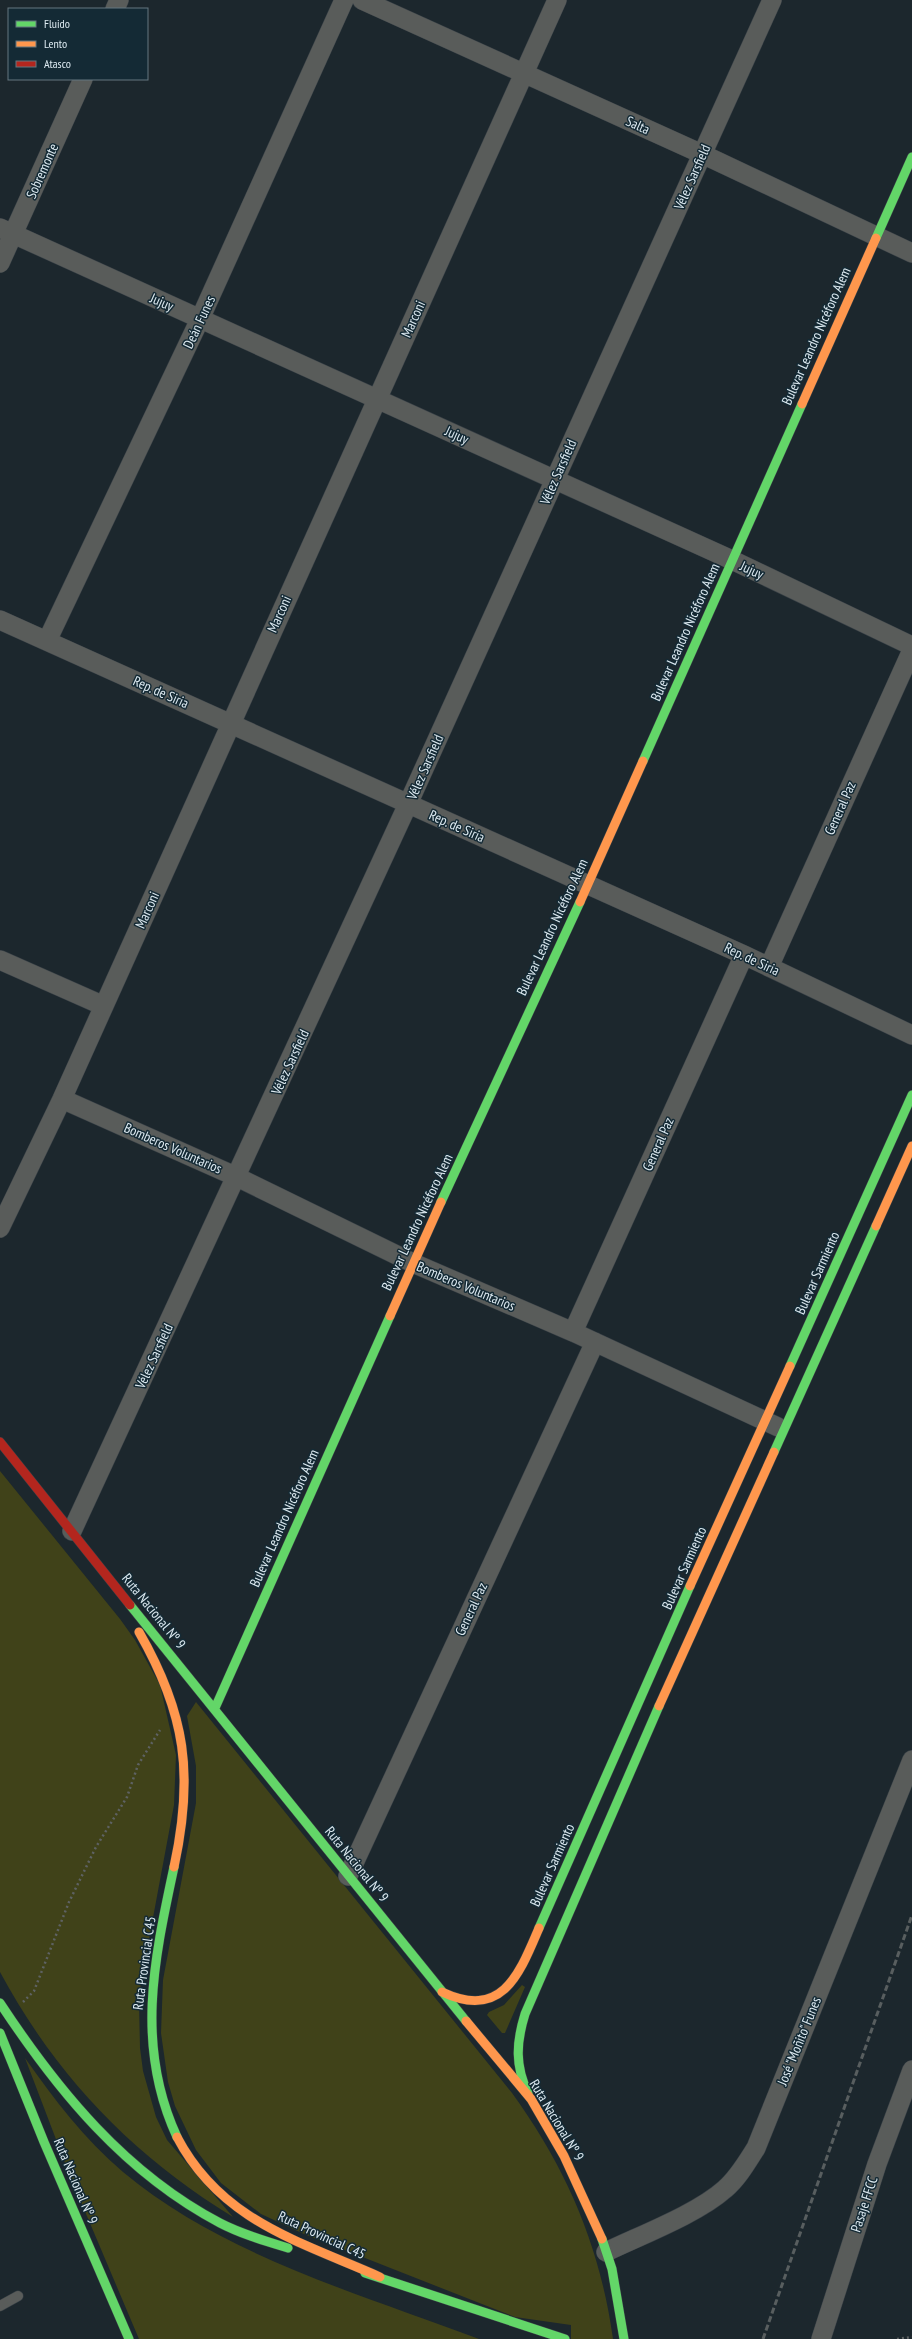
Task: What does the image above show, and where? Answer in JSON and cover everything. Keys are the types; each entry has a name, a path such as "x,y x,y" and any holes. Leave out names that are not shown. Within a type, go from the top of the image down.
{"main road":[{"name":"Bulevar Leandro Nicéforo Alem","path":"215,1708 413,1263 588,885 912,157"},
{"name":"Bulevar Sarmiento","path":"531,2100 518,2071 517,2045 534,1965 649,1705 765,1421 912,1095"},
{"name":"Bulevar Sarmiento","path":"442,1992 461,2001 482,2001 492,1997 507,1987 534,1965 649,1705 785,1430 912,1146"},
{"name":"Ruta Nacional Nº 9","path":"0,1442 215,1708 348,1876 531,2100 564,2156 590,2210 606,2252 618,2300 624,2339"},
{"name":"Ruta Provincial C45","path":"98,1564 148,1646 162,1672 176,1710 185,1765 185,1801 180,1839 156,1956 150,1996 152,2053 158,2088 170,2121 192,2162 225,2200 258,2221 380,2277"},
{"name":"Ruta Provincial C45","path":"0,2003 56,2081 105,2139 130,2162 191,2206 220,2223 250,2236 564,2338"},
{"name":"Ruta Nacional Nº 9","path":"0,2033 44,2142 129,2339"}],"street":[{"name":"Deán Funes","path":"47,641 200,319 344,0"},
{"name":"Salta","path":"362,0 702,154 912,253"},
{"name":"Marconi","path":"0,1228 62,1099 230,723 557,0"},
{"name":"Vélez Sarsfield","path":"72,1531 237,1177 408,804 772,0"},
{"name":"Sobremonte","path":"0,263 6,231 82,80"},
{"name":"Jujuy","path":"6,231 732,560 912,646"},
{"name":"Rep. de Siria","path":"0,620 744,955 912,1035"},
{"name":"General Paz","path":"769,967 912,650"},
{"name":"General Paz","path":"573,1332 744,955"},
{"path":"0,960 104,1006"},
{"name":"Bomberos Voluntarios","path":"62,1099 237,1177 413,1263 573,1332 785,1430"},
{"name":"General Paz","path":"348,1876 594,1342"},
{"name":"José \"Moñito\" Funes","path":"606,2252 708,2202 726,2188 743,2169 756,2148 912,1760"},
{"name":"Pasaje FFCC","path":"821,2339 877,2164 912,2070"}],"lane":[{"path":"0,2306 18,2296"}],"path":[{"path":"9,2017 34,1991 69,1902 96,1847 127,1797 138,1765 156,1734 176,1710"},
{"path":"897,2339 912,2337"}],"green space":[{"path":"0,1471 120,1619 135,1640 160,1685 176,1755 174,1805 141,1982 139,2002 140,2048 143,2071 156,2117 167,2140 233,2217 196,2193 162,2167 130,2140 100,2110 72,2079 46,2045 22,2010 0,1972"},
{"path":"196,1702 512,2093 532,2122 565,2180 590,2240 607,2305 613,2339 571,2339 571,2325 515,2317 304,2234 261,2214 221,2183 196,2150 175,2106 168,2082 161,2033 163,1980 196,1803 196,1766 187,1716"},
{"path":"522,1985 525,1987 505,2033 502,2033 487,2015 489,2012 504,2005"},
{"path":"25,2058 58,2103 95,2146 123,2172 162,2201 204,2227 294,2270 479,2339 139,2339 70,2176"}],"railway":[{"path":"763,2339 912,1915"}],"traffic: fast":[{"path":"876,238 912,157"},
{"path":"643,761 802,404"},
{"path":"441,1202 580,902"},
{"path":"790,1366 912,1095"},
{"path":"774,1452 876,1226"},
{"path":"215,1708 390,1316"},
{"path":"539,1928 690,1586"},
{"path":"130,1605 466,2021"},
{"path":"528,2093 521,2073 518,2054 520,2035 525,2014 659,1706"},
{"path":"174,1867 155,1969 152,2003 152,2036 156,2070 164,2103 177,2137"},
{"path":"0,2003 22,2036 70,2098 124,2155 154,2180 186,2203 220,2223 245,2234 288,2248"},
{"path":"0,2033 44,2142 129,2339"},
{"path":"602,2239 612,2269 624,2339"},
{"path":"365,2273 565,2339"}],"traffic: slow":[{"path":"802,404 876,238"},
{"path":"580,902 643,761"},
{"path":"876,1226 912,1146"},
{"path":"390,1316 441,1202"},
{"path":"690,1586 790,1366"},
{"path":"659,1706 774,1452"},
{"path":"139,1632 155,1662 167,1690 176,1718 182,1746 184,1803 174,1867"},
{"path":"442,1992 463,1999 480,2000 494,1996 506,1988 515,1976 524,1962 539,1928"},
{"path":"466,2021 531,2099 564,2156 602,2239"},
{"path":"177,2137 195,2166 216,2189 239,2209 292,2239 380,2277"}],"traffic: jam":[{"path":"0,1442 130,1605"}]}
